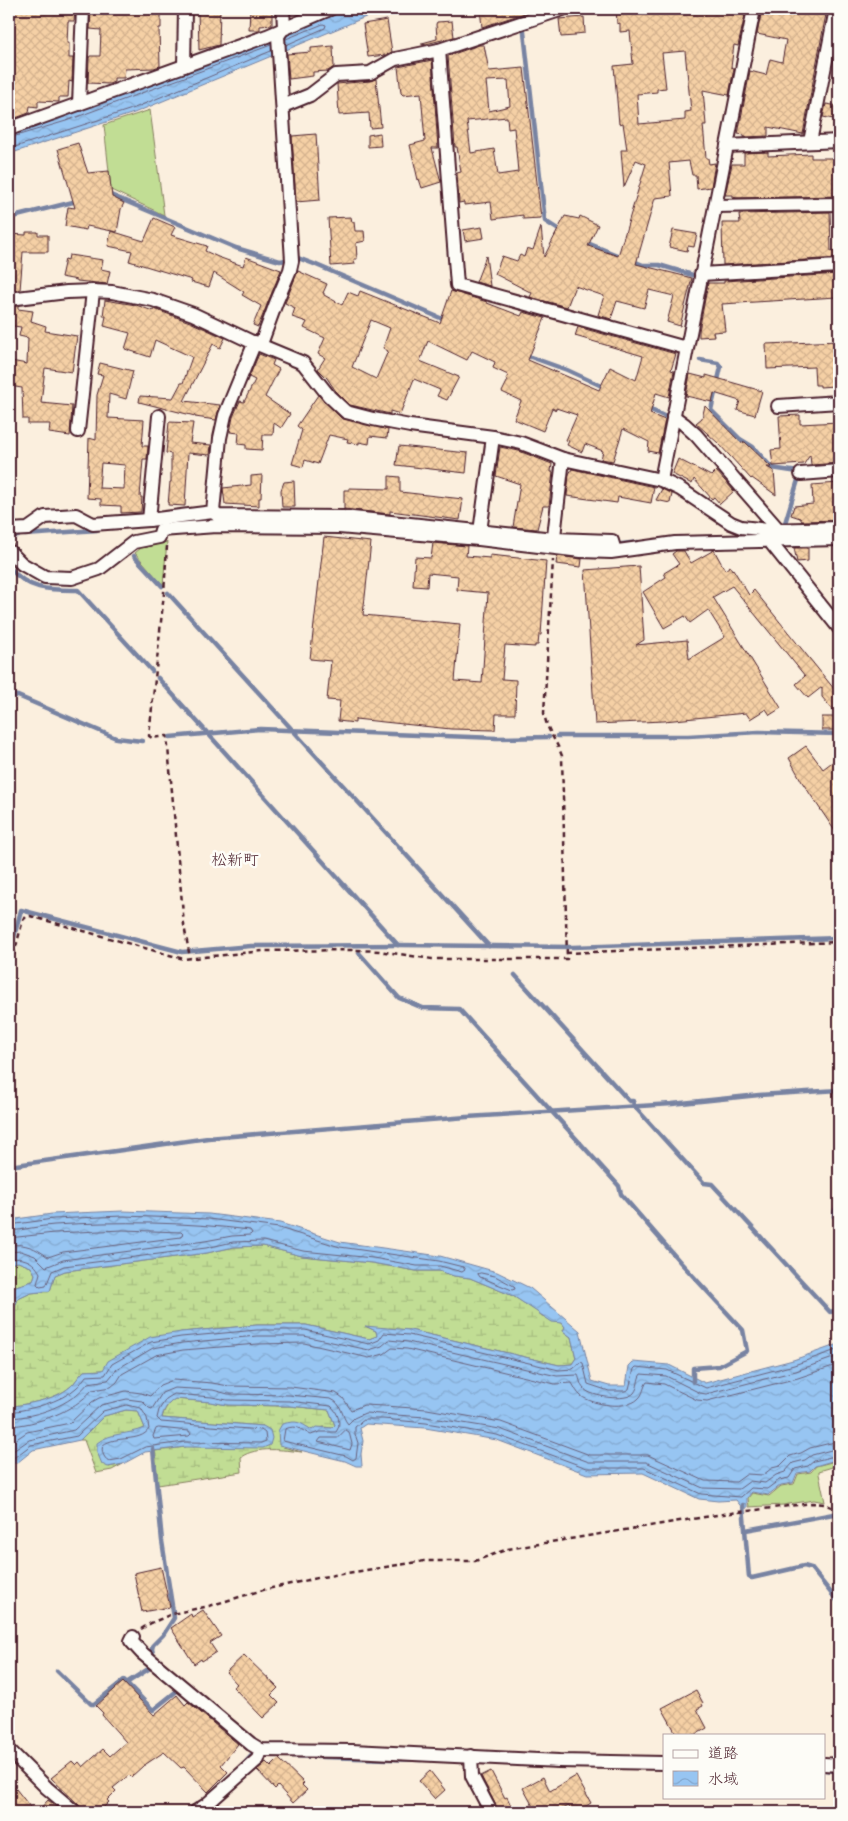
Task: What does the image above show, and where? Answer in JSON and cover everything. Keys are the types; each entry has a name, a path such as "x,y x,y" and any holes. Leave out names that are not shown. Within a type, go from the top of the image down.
{"street":[{"path":"79,104 83,9"},
{"path":"184,66 185,9"},
{"path":"214,512 220,438 225,415 276,303 290,270 292,258 279,56 283,9"},
{"path":"9,129 281,31 330,9"},
{"path":"283,106 310,95 336,75 370,73 395,59 439,50 562,9"},
{"path":"661,480 754,9"},
{"path":"810,142 836,9"},
{"path":"439,50 457,285 686,348"},
{"path":"727,146 839,141"},
{"path":"715,206 839,204"},
{"path":"701,274 839,266"},
{"path":"78,431 93,291"},
{"path":"9,299 93,291 112,292 153,300 193,314 303,363 333,401 346,412 410,426 493,437 563,458 661,480 692,496 731,523 741,527 770,534 839,539"},
{"path":"778,406 839,402"},
{"path":"150,520 159,416"},
{"path":"673,416 696,435 770,534 819,605 839,628"},
{"path":"479,535 493,437"},
{"path":"554,545 563,458"},
{"path":"801,474 839,471"},
{"path":"9,530 28,529 45,517 76,515 93,524 150,520 214,512 218,516 343,516 554,545 612,542 614,547 839,528"},
{"path":"9,551 22,564 45,577 72,578 99,569 134,542 158,537 161,530 216,526 329,527 479,535"},
{"path":"133,1637 134,1646 152,1662 251,1744 261,1750 352,1751 471,1760 663,1762"},
{"path":"9,1750 47,1788 75,1812"},
{"path":"195,1812 206,1805 258,1759 261,1750"},
{"path":"471,1760 472,1776 491,1812"},
{"path":"826,1764 839,1765"}],"path":[{"path":"168,530 164,593 149,736 152,738 167,736 184,925 189,954"},
{"path":"9,973 23,920 26,917 184,959 189,954 263,951 379,951 432,959 567,959 562,756 558,744 546,725 544,713 554,545"},
{"path":"566,952 839,942"},
{"path":"133,1637 151,1623 174,1613 210,1606 263,1590 322,1577 424,1561 475,1561 508,1549 744,1511 814,1503 824,1504 839,1510"}],"green space":[{"path":"150,110 164,215 111,190 104,125"},
{"path":"167,542 163,585 135,553 141,548"},
{"path":"263,1246 302,1256 372,1263 416,1271 439,1271 454,1276 470,1278 513,1296 542,1316 562,1323 565,1327 563,1331 571,1337 576,1358 572,1364 559,1365 410,1330 367,1327 376,1331 377,1336 369,1339 306,1325 257,1325 181,1332 103,1370 84,1371 68,1389 52,1397 9,1407 9,1318 14,1316 14,1309 18,1299 31,1293 50,1291 55,1275 65,1271 207,1253 234,1247"},
{"path":"18,1262 31,1267 35,1274 33,1281 9,1288 9,1264"},
{"path":"175,1399 227,1405 289,1406 329,1410 335,1425 332,1428 324,1427 312,1430 307,1427 283,1447 302,1452 287,1450 255,1451 241,1457 242,1472 158,1485 155,1451 185,1447 263,1426 162,1418 167,1407"},
{"path":"126,1410 138,1411 145,1428 138,1431 109,1467 123,1464 112,1470 96,1473 84,1440 80,1440 104,1416"},
{"path":"839,1460 839,1465 819,1471 825,1502 814,1500 783,1505 749,1507 748,1498 752,1493 769,1496 781,1486 794,1484 798,1474 811,1472 816,1466"}],"water":[{"path":"347,9 385,9 134,113 9,154 9,134 179,75"},
{"path":"839,1200 839,1225 832,1217 833,1210"},
{"path":"123,1211 209,1214 280,1223 340,1242 440,1256 497,1272 530,1288 580,1331 592,1381 609,1386 626,1386 629,1366 633,1362 669,1365 705,1383 793,1360 839,1344 839,1459 815,1466 810,1471 797,1473 793,1483 781,1485 768,1495 752,1492 747,1498 747,1508 743,1509 736,1500 699,1499 643,1473 587,1474 497,1440 425,1428 366,1424 360,1428 363,1441 362,1466 356,1466 345,1461 279,1445 278,1431 282,1424 298,1422 312,1430 316,1427 332,1428 335,1425 329,1410 289,1406 227,1405 175,1399 166,1407 162,1418 263,1426 270,1430 272,1438 270,1445 263,1448 185,1447 145,1452 123,1464 108,1467 102,1464 97,1452 97,1443 114,1435 145,1428 138,1411 126,1410 104,1416 80,1440 33,1450 17,1463 9,1463 9,1407 52,1397 68,1389 84,1371 103,1370 108,1361 150,1337 181,1332 257,1325 306,1325 369,1339 377,1336 376,1331 365,1326 410,1330 559,1365 572,1364 576,1358 571,1337 563,1331 565,1327 562,1323 552,1322 513,1296 470,1278 454,1276 439,1271 416,1271 372,1263 302,1256 263,1246 234,1247 207,1253 65,1271 55,1275 50,1291 31,1293 18,1299 14,1309 14,1316 9,1318 9,1288 33,1281 35,1274 31,1267 18,1262 9,1264 9,1220 52,1214"}],"building":[{"path":"9,9 75,10 74,21 68,21 67,43 69,43 69,58 73,58 72,82 69,81 68,97 59,97 59,102 38,101 38,107 30,106 29,113 13,119 9,119"},
{"path":"91,9 161,11 161,28 159,28 160,66 125,69 124,78 114,78 114,82 109,84 88,83 89,58 90,56 100,56 101,30 90,29"},
{"path":"198,9 220,9 219,45 199,50"},
{"path":"250,9 272,9 272,25 260,26 260,30 249,30"},
{"path":"480,9 537,9 482,27"},
{"path":"616,9 736,9 735,13 745,15 738,46 734,45 731,67 734,68 729,95 703,90 706,125 703,125 706,158 708,158 709,164 715,163 711,187 697,189 696,175 692,175 689,161 669,163 672,196 655,198 636,264 692,278 680,326 667,322 674,296 649,290 644,308 617,301 611,319 598,315 604,296 575,286 567,307 530,297 532,293 495,274 502,256 517,261 520,255 524,257 527,248 533,250 541,227 544,257 565,216 579,219 580,216 598,225 588,246 618,256 646,164 636,160 624,187 621,150 627,150 623,123 619,124 614,66 633,64 630,31 620,32 620,23 617,24","holes":["685,51 691,111 685,112 685,120 639,124 637,94 657,92 657,89 666,88 662,53"]},
{"path":"782,9 827,9 803,134 768,127 768,136 744,137 744,135 738,134 750,71 766,75 770,59 782,62 786,40 757,34 762,10 781,14"},
{"path":"584,17 585,33 561,37 559,19"},
{"path":"387,20 392,52 386,55 368,57 363,24"},
{"path":"452,21 454,37 422,45 422,43 437,39 437,22"},
{"path":"484,45 489,71 524,68 541,218 523,219 523,215 493,219 491,202 464,205 464,202 459,203 457,173 461,172 457,147 455,147 448,56","holes":["508,80 510,106 489,111 486,81","507,117 508,129 514,128 518,172 498,175 494,149 471,153 467,121"]},
{"path":"333,46 334,67 328,71 313,72 313,76 289,79 287,54 311,52 311,48"},
{"path":"432,60 438,148 432,148 441,182 422,188 418,180 410,145 425,141 421,93 403,95 401,93 398,67"},
{"path":"376,79 381,127 370,128 369,113 339,115 337,84"},
{"path":"826,104 839,106 839,120 823,117"},
{"path":"380,133 381,146 368,147 368,135"},
{"path":"316,134 320,200 296,202 292,136"},
{"path":"78,143 88,173 109,171 112,197 124,203 121,209 117,232 87,226 86,230 65,226 68,207 75,208 58,149"},
{"path":"768,152 768,156 811,154 811,158 839,158 839,196 737,198 733,197 733,195 725,195 732,164 744,164 744,153"},
{"path":"830,212 831,251 839,251 839,258 723,265 722,223 740,223 739,214"},
{"path":"351,217 352,222 354,222 355,231 364,231 365,241 356,243 357,259 354,259 355,264 331,266 328,218"},
{"path":"154,218 175,227 171,235 207,246 205,251 218,257 243,266 246,257 281,270 258,327 253,325 261,306 242,295 244,292 214,273 209,287 129,261 132,251 108,246 111,231 144,241"},
{"path":"482,227 484,238 465,241 463,230"},
{"path":"673,230 697,234 694,247 688,246 687,251 669,247"},
{"path":"26,232 38,232 38,235 48,235 48,252 23,252 20,290 9,291 9,234 26,235"},
{"path":"69,255 103,260 101,269 110,271 107,284 77,281 61,277 65,259 68,260"},
{"path":"486,256 490,286 476,282"},
{"path":"298,271 327,284 324,295 342,305 348,292 358,296 360,291 440,323 451,291 487,302 521,316 523,312 545,318 528,360 599,390 610,367 636,380 643,356 575,336 578,327 676,354 671,370 674,371 669,397 656,393 650,414 665,420 658,453 648,451 649,442 623,429 613,461 601,459 603,451 585,444 582,452 567,445 569,441 566,440 577,415 552,408 543,431 514,419 521,401 502,392 508,380 506,379 508,375 493,368 495,362 472,351 467,360 428,341 420,361 459,377 447,400 437,396 440,390 414,379 400,414 390,411 390,414 350,405 318,369 325,358 318,354 325,338 304,328 307,322 292,317 295,308 285,303","holes":["371,320 390,328 383,348 388,351 376,379 352,367"]},
{"path":"839,274 839,286 836,286 837,297 722,304 725,331 713,332 714,336 699,337 708,283"},
{"path":"105,300 136,305 153,311 154,309 190,322 225,338 220,348 213,344 184,401 220,405 216,420 195,417 139,402 140,396 173,398 181,383 183,383 192,357 155,340 150,357 125,349 130,333 104,326 106,316 103,316"},
{"path":"18,306 18,309 33,311 31,321 46,326 45,331 77,336 72,372 45,368 41,403 72,406 70,436 49,433 50,424 28,424 28,419 23,419 22,388 9,386 11,361 27,364 28,338 19,336 21,327 13,326 14,320 9,320 9,307"},
{"path":"839,341 839,379 833,379 834,386 820,387 820,385 815,385 814,367 767,369 766,344"},
{"path":"259,354 274,360 272,365 279,369 265,397 290,414 281,428 274,423 273,435 263,435 262,450 246,449 246,445 238,444 239,433 230,432 233,417 240,401 244,402 255,380 249,377"},
{"path":"100,363 133,371 126,399 109,394 108,418 144,420 142,446 148,446 147,459 143,459 140,497 142,497 141,512 121,513 121,506 101,505 101,499 87,498 89,438 96,440 97,395 103,375 97,374","holes":["101,463 125,465 124,489 99,488"]},
{"path":"690,374 706,378 706,375 762,391 755,415 737,410 740,401 714,393 712,402 686,396"},
{"path":"318,395 341,418 388,430 387,438 370,436 369,444 359,442 359,444 347,442 348,439 329,435 318,464 305,460 303,467 292,464 302,430 297,426"},
{"path":"705,406 741,443 745,442 771,467 767,467 774,471 776,495 751,479 719,444 696,423 702,418"},
{"path":"800,415 800,424 839,422 839,463 811,465 810,455 804,464 773,466 771,450 781,449 779,416"},
{"path":"169,422 193,423 190,443 211,445 210,455 188,453 185,506 168,505 171,482 171,454 166,453"},
{"path":"399,446 468,453 466,473 396,465"},
{"path":"500,447 519,451 552,464 551,472 553,472 549,506 543,506 537,529 513,527 520,484 496,476"},
{"path":"678,459 711,476 716,471 734,491 720,504 714,497 712,499 694,479 692,484 672,474"},
{"path":"572,469 654,487 651,503 618,497 617,503 567,496 569,474"},
{"path":"262,475 259,506 225,504 223,488 251,485 251,476"},
{"path":"389,476 400,477 400,492 463,499 460,520 390,511 390,514 344,509 344,490 349,490 349,488 389,489"},
{"path":"294,481 295,507 282,507 281,490 284,482"},
{"path":"839,483 839,520 802,521 800,518 791,515 794,506 813,504 812,485"},
{"path":"662,489 672,494 670,503 656,500"},
{"path":"324,537 371,542 363,615 460,624 455,681 482,683 488,593 457,590 458,576 428,573 427,587 413,586 415,557 431,558 433,543 467,546 466,556 490,558 490,555 546,561 541,635 539,635 538,645 535,645 535,647 505,645 502,679 516,680 515,714 496,714 495,730 451,729 355,719 355,723 338,721 340,701 327,700 331,661 310,659"},
{"path":"794,548 808,548 808,561 797,562"},
{"path":"714,550 725,570 730,566 733,569 749,595 754,590 839,695 839,717 822,697 822,687 808,698 796,684 805,676 732,586 713,597 781,708 770,715 766,709 750,719 746,713 664,721 595,724 585,570 639,566 644,640 636,645 687,640 689,659 725,637 708,610 690,623 685,616 664,628 643,592 666,577 664,573 679,564 672,554 676,551 684,551 691,563"},
{"path":"557,556 582,559 581,567 556,564"},
{"path":"822,717 839,717 839,730 822,730"},
{"path":"806,746 823,769 839,757 839,837 802,782 789,758"},
{"path":"161,1567 170,1607 142,1612 134,1573"},
{"path":"203,1610 221,1636 210,1643 216,1652 194,1664 171,1628 191,1614 192,1617"},
{"path":"244,1655 278,1688 271,1695 279,1703 263,1718 233,1687 237,1684 226,1672"},
{"path":"123,1682 154,1715 177,1695 185,1705 188,1702 238,1744 221,1765 228,1772 208,1792 184,1767 181,1768 164,1752 113,1788 116,1791 99,1812 83,1812 80,1806 51,1778 72,1761 76,1765 79,1762 83,1767 103,1749 110,1756 126,1742 96,1706"},
{"path":"696,1690 703,1703 703,1706 697,1709 707,1728 697,1734 676,1734 662,1708"},
{"path":"279,1759 304,1783 302,1785 307,1790 293,1803 278,1786 275,1789 257,1770 266,1762 271,1767"},
{"path":"430,1771 445,1790 435,1799 419,1781"},
{"path":"491,1771 514,1812 499,1812 481,1776"},
{"path":"576,1776 591,1803 576,1812 572,1812 569,1806 556,1812 536,1812 523,1788 543,1777 550,1791"},
{"path":"9,1780 34,1812 9,1812"},
{"path":"48,1800 63,1812 37,1812"}],"waterway":[{"path":"523,23 545,221 562,232"},
{"path":"106,193 236,248 280,261 298,258 445,320"},
{"path":"9,218 77,201"},
{"path":"585,242 622,257"},
{"path":"631,260 643,265 659,265 696,276"},
{"path":"525,355 567,370 606,388"},
{"path":"700,360 718,363 721,367 711,410 740,439 753,447 772,468 798,472 798,480 785,523"},
{"path":"647,408 668,418"},
{"path":"25,535 97,530"},
{"path":"9,536 18,536"},
{"path":"614,545 638,542"},
{"path":"134,556 162,586"},
{"path":"9,567 24,581 40,588 78,590 152,671"},
{"path":"168,593 489,946"},
{"path":"158,678 398,945"},
{"path":"9,695 18,696 116,738 142,741"},
{"path":"170,737 260,729 497,738 549,737"},
{"path":"557,736 688,736 759,732 839,734"},
{"path":"9,956 21,910 182,952 251,946 573,947 839,938"},
{"path":"359,953 399,998 423,1008 459,1009 619,1186 621,1194 743,1330 747,1351 719,1366 693,1368 693,1382"},
{"path":"515,975 629,1101 633,1101 634,1106 704,1183 712,1184 830,1312 839,1310"},
{"path":"9,1166 208,1138 839,1090"},
{"path":"128,1682 150,1668 154,1658 153,1645 163,1635 174,1618 162,1541 153,1449"},
{"path":"743,1505 749,1577 752,1578 804,1566 811,1568 839,1603"},
{"path":"746,1530 839,1513"},
{"path":"57,1671 91,1704 94,1704 124,1680 153,1710 178,1690 180,1692"},
{"path":"241,1767 256,1753"},
{"path":"291,1756 421,1760"},
{"path":"826,1770 835,1771"}],"district":[{"name":"松新町","path":"235,859"}]}
